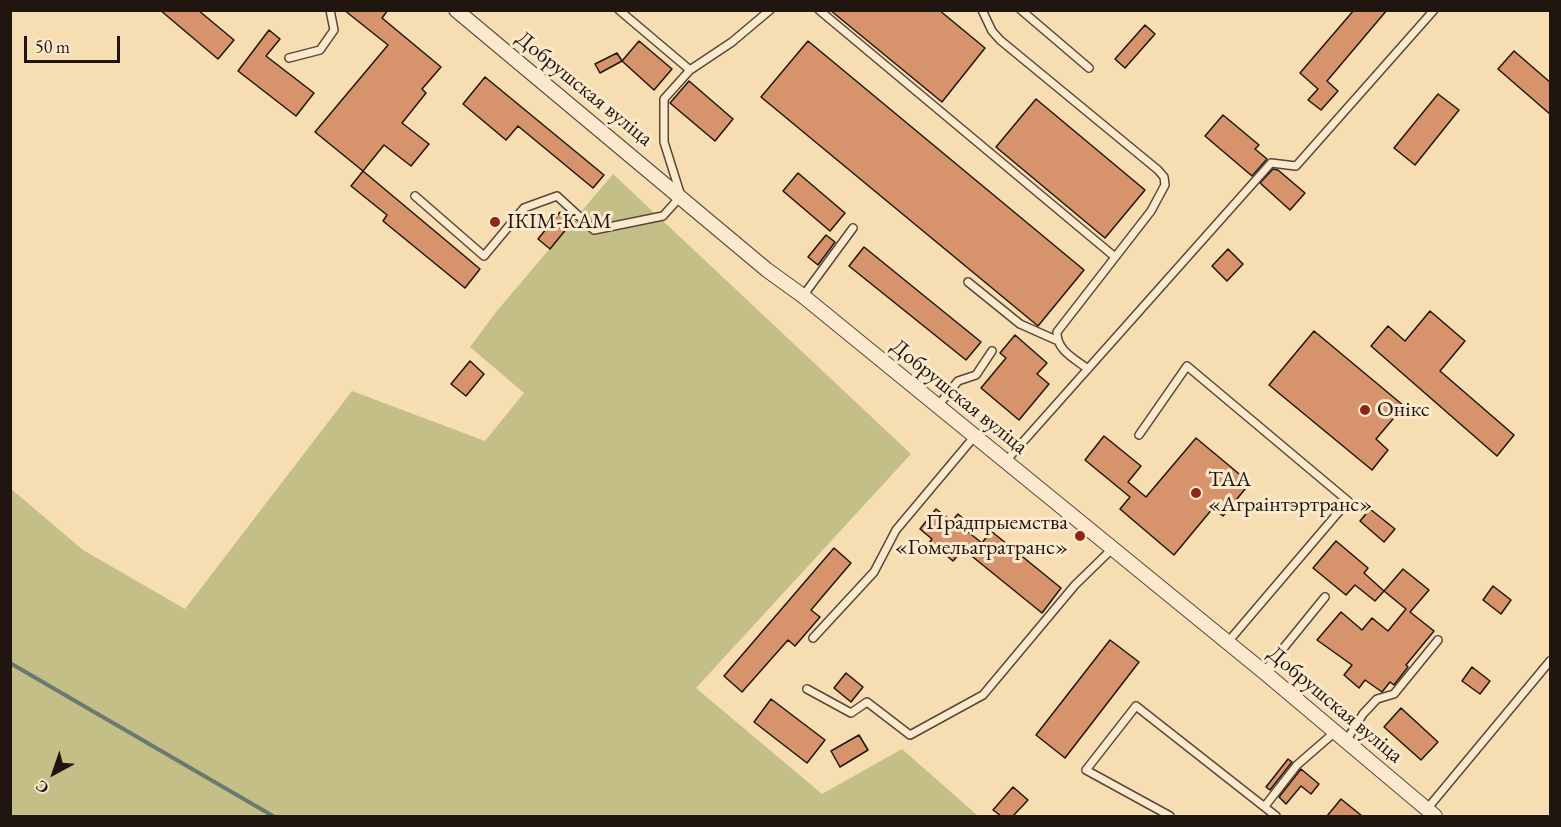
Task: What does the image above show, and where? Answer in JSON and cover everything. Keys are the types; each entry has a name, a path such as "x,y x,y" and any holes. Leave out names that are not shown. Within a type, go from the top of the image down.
{"street":[{"name":"Добрушская вуліца","path":"456,10 767,270 803,296 1264,672 1431,813"}],"lane":[{"path":"288,58 320,50 334,30 330,10"},
{"path":"619,10 690,70"},
{"path":"415,196 483,256 524,208 557,196 594,230 663,216 681,196 664,142 664,99 690,70 732,42 770,10"},
{"path":"819,10 1115,257"},
{"path":"982,10 992,31 1000,40 1164,177 1165,185 1151,211 1057,332 1056,340"},
{"path":"1021,10 1089,68"},
{"path":"1005,462 1271,164 1296,166 1434,10"},
{"path":"803,296 853,228"},
{"path":"968,282 1020,324 1056,340 1060,347 1088,369"},
{"path":"937,407 958,381 976,375 992,351"},
{"path":"1139,435 1187,366 1348,501 1227,643"},
{"path":"813,638 874,572 896,530 974,437"},
{"path":"807,689 851,713 867,702 910,735 983,695 1075,585 1112,549"},
{"path":"1264,672 1325,597"},
{"path":"1346,741 1363,714 1377,699 1394,694 1438,640"},
{"path":"1431,813 1551,661"},
{"path":"1170,816 1086,771 1136,706 1276,816"},
{"path":"1265,806 1297,765 1335,732"}],"shaded area":[{"path":"613,174 911,454 696,688 822,794 902,749 978,816 11,816 10,488 83,550 185,609 352,391 485,441 524,393 470,347 496,312"}],"building":[{"path":"160,10 198,10 234,40 218,59"},
{"path":"344,10 388,10 382,18 441,67 422,89 426,93 402,123 429,144 411,166 384,145 363,171 315,132 388,45"},
{"path":"830,10 939,10 985,48 942,102"},
{"path":"1354,10 1387,10 1327,81 1338,91 1321,110 1308,100 1318,89 1300,73"},
{"path":"1145,25 1155,34 1125,68 1115,59"},
{"path":"269,30 280,39 266,56 314,93 296,116 238,71"},
{"path":"639,41 672,69 654,90 622,61"},
{"path":"808,41 1084,270 1038,326 761,97"},
{"path":"1514,51 1551,83 1551,115 1498,69"},
{"path":"617,53 622,61 600,73 595,64"},
{"path":"485,77 604,175 593,188 518,126 506,140 463,104"},
{"path":"689,81 733,119 715,141 670,103"},
{"path":"1438,94 1459,110 1415,165 1394,148"},
{"path":"1036,99 1145,190 1105,238 996,147"},
{"path":"1223,115 1259,145 1255,149 1267,159 1252,176 1205,136"},
{"path":"1273,169 1278,170 1305,193 1290,210 1260,183"},
{"path":"363,171 480,269 465,288 383,221 387,215 351,186"},
{"path":"798,173 845,213 830,231 783,191"},
{"path":"560,212 572,222 550,249 538,239"},
{"path":"826,235 835,242 818,265 808,257"},
{"path":"864,247 981,342 966,360 849,266"},
{"path":"1228,249 1243,264 1227,281 1212,266"},
{"path":"1430,311 1465,341 1440,371 1514,435 1497,456 1371,346 1388,326 1405,341"},
{"path":"1314,331 1404,406 1376,439 1388,450 1372,470 1269,385"},
{"path":"1015,335 1047,363 1037,374 1049,384 1019,420 981,388 1006,358 1000,353"},
{"path":"470,361 484,374 466,396 451,384"},
{"name":"ТАА «Аграінтэртранс»","path":"1104,436 1141,466 1128,482 1146,497 1196,438 1250,483 1223,516 1213,508 1174,555 1120,509 1130,497 1085,460"},
{"path":"936,509 952,521 958,514 967,522 963,528 982,543 991,531 1061,588 1042,613 963,549 953,561 941,551 937,555 927,546 932,539 920,529"},
{"path":"1370,509 1395,529 1384,542 1360,521"},
{"path":"1336,541 1368,568 1364,573 1384,591 1375,601 1355,585 1346,595 1313,568"},
{"path":"834,548 851,563 811,610 820,617 795,646 788,640 742,692 724,676"},
{"path":"1403,569 1429,590 1410,612 1434,631 1406,665 1408,667 1394,685 1390,682 1382,692 1365,680 1359,688 1344,675 1352,665 1317,640 1341,612 1362,630 1372,618 1388,631 1406,609 1384,591"},
{"path":"1493,586 1511,600 1501,614 1483,600"},
{"path":"1110,640 1139,662 1065,758 1036,735"},
{"path":"1472,667 1490,681 1480,694 1462,681"},
{"path":"846,673 863,687 851,702 834,688"},
{"path":"771,699 825,740 807,763 754,722"},
{"path":"1401,708 1438,742 1421,760 1384,727"},
{"path":"859,735 868,750 840,767 831,751"},
{"path":"1288,759 1292,762 1270,790 1266,787"},
{"path":"1301,769 1319,784 1311,794 1301,786 1286,804 1279,797"},
{"path":"1013,787 1028,800 1013,816 1001,816 993,810"},
{"path":"1341,799 1362,816 1327,816"}],"waterway":[{"path":"10,663 273,816"}],"place":[{"name":"ІКІМ-КАМ","path":"495,222"},
{"name":"Онікс","path":"1365,410"},
{"name":"ТАА «Аграінтэртранс»","path":"1196,493"},
{"name":"Прадпрыемства «Гомельагратранс»","path":"1080,536"}]}
